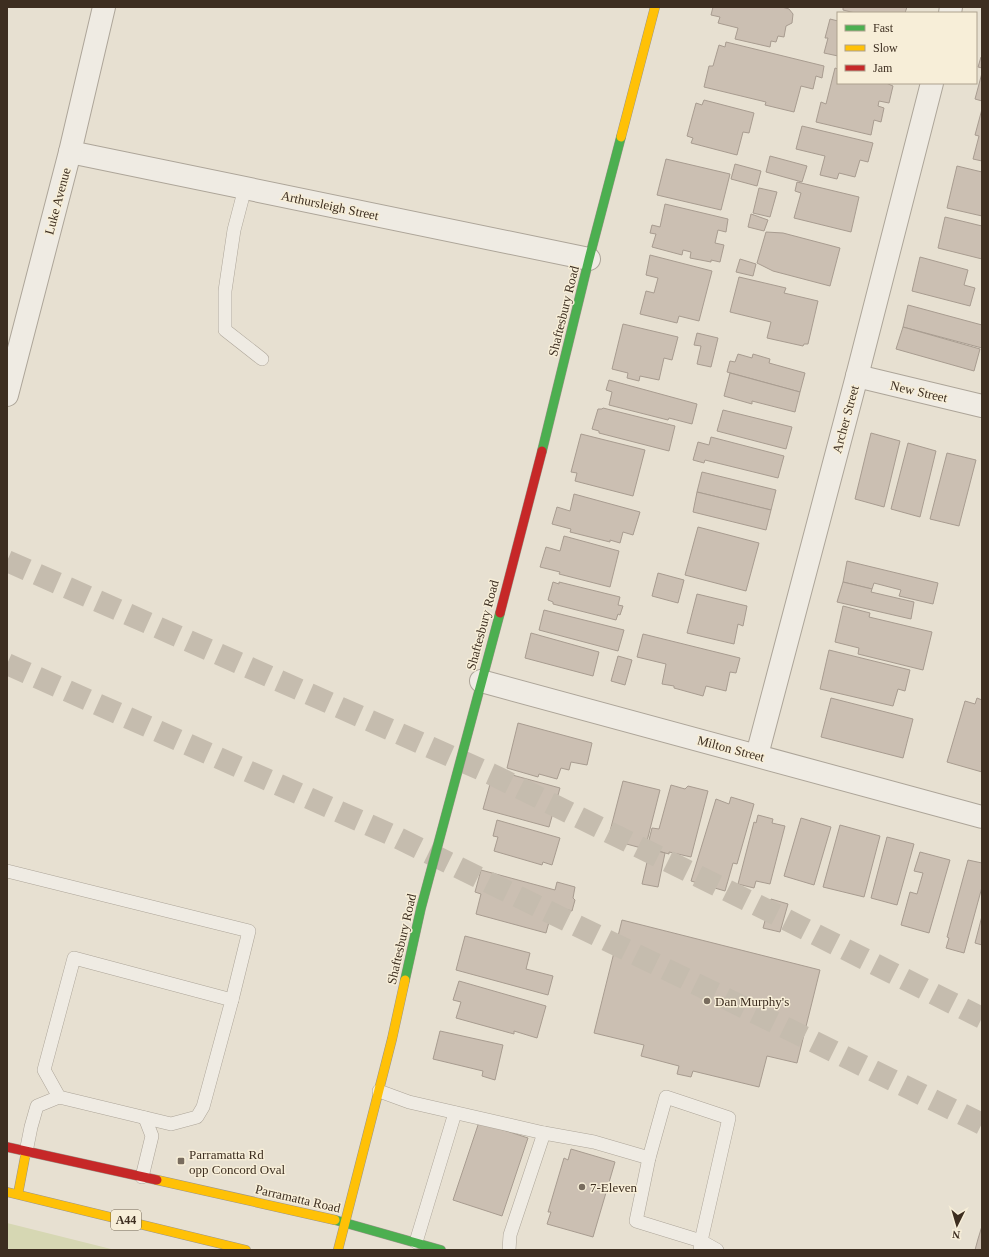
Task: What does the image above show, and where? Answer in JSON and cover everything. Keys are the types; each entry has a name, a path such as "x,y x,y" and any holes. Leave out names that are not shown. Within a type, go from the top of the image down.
{"main road":[{"name":"Shaftesbury Road","path":"338,1250 392,1040 421,908 537,472 589,259 655,7"},
{"name":"Parramatta Road","path":"7,1147 345,1222 441,1250"},
{"path":"18,1194 26,1152"},
{"name":"A44","path":"7,1192 246,1250"}],"street":[{"name":"Luke Avenue","path":"7,395 70,152 104,7"},
{"name":"Archer Street","path":"757,755 857,376 932,84"},
{"name":"Arthursleigh Street","path":"70,152 589,259"},
{"name":"New Street","path":"857,376 982,406"},
{"name":"Milton Street","path":"481,681 982,817"}],"lane":[{"path":"245,188 234,230 225,291 225,330 262,359"},
{"path":"7,871 249,931 203,1107 197,1117 171,1124 59,1097 37,1106 26,1152"},
{"path":"59,1097 44,1070 74,958 232,1000"},
{"path":"379,1091 409,1102 544,1133 594,1142 649,1158"},
{"path":"701,1246 729,1118 666,1097 649,1158 636,1221 701,1246 718,1250"},
{"path":"416,1242 455,1113"},
{"path":"142,1176 152,1136 145,1118"},
{"path":"509,1250 510,1235 544,1133"}],"green space":[{"path":"7,1223 115,1250 7,1250"}],"building":[{"path":"713,7 782,7 789,9 793,14 792,23 786,26 784,37 778,36 776,42 771,41 770,47 735,39 738,28 718,23 720,17 711,15"},
{"path":"843,7 907,7 905,12 851,12 843,10"},
{"path":"830,19 837,21 837,56 824,53 828,38 825,38"},
{"path":"726,42 824,66 822,78 816,76 813,89 801,86 794,112 765,105 766,102 704,87 709,66 713,66 719,45 725,47"},
{"path":"982,57 982,68 978,67"},
{"path":"835,68 837,69 837,84 888,84 893,86 889,103 879,101 878,106 884,108 881,122 874,120 871,135 816,122 821,102 826,104"},
{"path":"982,73 982,101 975,99"},
{"path":"704,100 754,113 749,133 743,132 737,155 691,143 693,138 687,136 696,103 702,105"},
{"path":"982,109 982,161 973,159 979,136 975,135"},
{"path":"802,126 873,143 868,162 860,160 855,177 839,173 837,179 820,175 825,156 796,149"},
{"path":"770,156 807,166 802,182 766,172"},
{"path":"666,159 730,174 721,210 657,195"},
{"path":"735,164 761,171 757,186 731,179"},
{"path":"957,166 982,172 982,216 947,208"},
{"path":"797,182 859,197 851,232 794,218 801,193 795,191"},
{"path":"759,188 777,192 770,217 753,213"},
{"path":"665,204 728,219 726,232 718,230 715,243 724,245 720,262 690,258 691,252 683,250 682,255 652,247 656,234 650,233 652,225 660,227"},
{"path":"751,214 768,220 764,231 748,227"},
{"path":"945,217 982,226 982,259 938,248"},
{"path":"766,232 783,233 840,248 830,286 773,271 757,263"},
{"path":"650,255 712,271 699,321 679,316 677,323 640,314 646,291 654,293 658,278 646,275"},
{"path":"920,257 968,270 964,285 975,288 970,306 912,291"},
{"path":"740,259 756,264 753,276 736,272"},
{"path":"739,277 786,288 784,293 818,301 808,344 804,344 803,346 767,338 771,322 730,312"},
{"path":"908,305 982,325 982,348 903,327"},
{"path":"623,324 678,337 672,360 664,358 659,380 640,376 639,381 627,378 628,373 612,369"},
{"path":"903,327 980,349 974,371 896,349"},
{"path":"697,333 718,338 711,367 697,364 701,346 694,345"},
{"path":"738,354 752,358 753,354 770,359 769,363 805,373 800,392 727,372 730,361 735,362"},
{"path":"730,373 800,392 795,412 752,401 752,404 724,396"},
{"path":"609,380 697,404 692,424 669,418 668,420 609,405 612,392 606,390"},
{"path":"603,408 675,426 669,451 599,433 599,431 592,429 598,409"},
{"path":"723,410 792,427 786,449 717,431"},
{"path":"871,433 900,441 884,507 855,499"},
{"path":"581,434 645,450 633,496 575,481 577,473 571,472"},
{"path":"711,437 784,456 778,478 705,460 704,463 693,460 698,442 709,445"},
{"path":"908,443 936,451 920,517 891,509"},
{"path":"947,453 976,460 959,526 930,519"},
{"path":"702,472 776,490 771,510 697,492"},
{"path":"697,492 771,510 766,530 693,512"},
{"path":"574,494 640,512 633,535 623,532 620,543 610,540 610,542 570,532 571,529 552,524 557,507 570,511"},
{"path":"698,527 759,543 746,591 685,575"},
{"path":"564,536 619,551 610,587 559,574 560,572 540,567 546,547 560,551"},
{"path":"847,561 938,583 933,604 899,596 901,590 874,583 872,589 843,582"},
{"path":"658,573 684,580 678,603 652,596"},
{"path":"553,582 559,584 559,582 620,597 618,605 623,606 620,615 618,614 616,620 553,604 553,602 548,600"},
{"path":"843,582 872,589 871,592 914,602 911,619 837,602"},
{"path":"697,594 747,606 743,626 738,624 734,644 687,633"},
{"path":"843,606 870,613 869,617 932,632 923,670 858,654 859,648 835,642"},
{"path":"544,610 624,630 618,651 539,630"},
{"path":"531,633 599,652 593,676 525,658"},
{"path":"643,634 740,658 736,673 730,672 726,691 706,686 703,696 674,688 674,686 662,684 666,664 637,657"},
{"path":"829,650 910,670 905,691 898,689 893,706 820,689"},
{"path":"618,656 632,660 625,685 611,681"},
{"path":"831,698 913,719 903,758 821,737"},
{"path":"977,698 982,700 982,772 947,762 965,701 975,704"},
{"path":"518,723 592,743 587,765 571,762 569,770 561,768 557,779 539,774 538,777 507,768"},
{"path":"494,770 560,788 549,827 483,809"},
{"path":"623,781 660,790 645,849 608,839"},
{"path":"671,785 685,789 688,786 708,791 691,857 669,852 669,854 647,848 652,828 659,829"},
{"path":"731,797 754,804 737,864 733,863 725,891 691,881 716,799 729,804"},
{"path":"758,815 773,819 772,823 785,826 770,884 756,881 754,888 738,884 754,822 756,823"},
{"path":"801,818 831,827 814,885 784,876"},
{"path":"497,820 560,838 552,865 543,862 542,865 494,851 498,837 493,836"},
{"path":"840,825 880,836 864,897 823,887"},
{"path":"887,837 914,844 897,905 871,898"},
{"path":"650,849 665,853 658,887 642,884"},
{"path":"920,852 950,860 929,933 901,925 910,892 917,894 923,873 914,871"},
{"path":"968,860 982,863 982,887 964,953 946,948 949,938 947,937"},
{"path":"481,870 555,890 557,882 575,887 573,898 575,900 572,911 557,907 556,912 552,911 546,933 476,914 481,894 475,892"},
{"path":"771,899 788,904 780,932 763,928"},
{"path":"982,916 982,945 975,943"},
{"name":"Dan Murphy's","path":"622,920 820,970 797,1063 767,1056 759,1087 693,1071 691,1077 677,1074 679,1066 641,1056 644,1045 594,1033"},
{"path":"465,936 530,953 526,969 553,976 548,995 456,970"},
{"path":"459,981 546,1006 537,1038 514,1031 514,1034 456,1018 461,1002 453,1000"},
{"path":"440,1031 503,1045 495,1080 482,1076 483,1071 433,1059"},
{"path":"479,1122 528,1138 502,1216 453,1200"},
{"name":"7-Eleven","path":"571,1149 615,1162 593,1237 547,1224 551,1212 548,1212 564,1158 568,1160"},
{"path":"982,1226 982,1250 975,1250 978,1239"}],"tunnel":[{"path":"7,561 491,774 982,1018"},
{"path":"7,664 394,836 982,1124"}],"traffic: fast":[{"path":"542,451 589,259 621,137"},
{"path":"405,980 421,908 500,613"},
{"path":"335,1220 441,1250"}],"traffic: slow":[{"path":"621,137 655,7"},
{"path":"338,1250 392,1039 405,980"},
{"path":"18,1194 26,1152"},
{"path":"157,1180 335,1220"},
{"path":"7,1192 246,1250"}],"traffic: jam":[{"path":"500,613 542,451"},
{"path":"7,1147 157,1180"}],"place":[{"name":"Dan Murphy's","path":"707,1001"},
{"name":"Parramatta Rd opp Concord Oval","path":"181,1161"},
{"name":"7-Eleven","path":"582,1187"}]}
